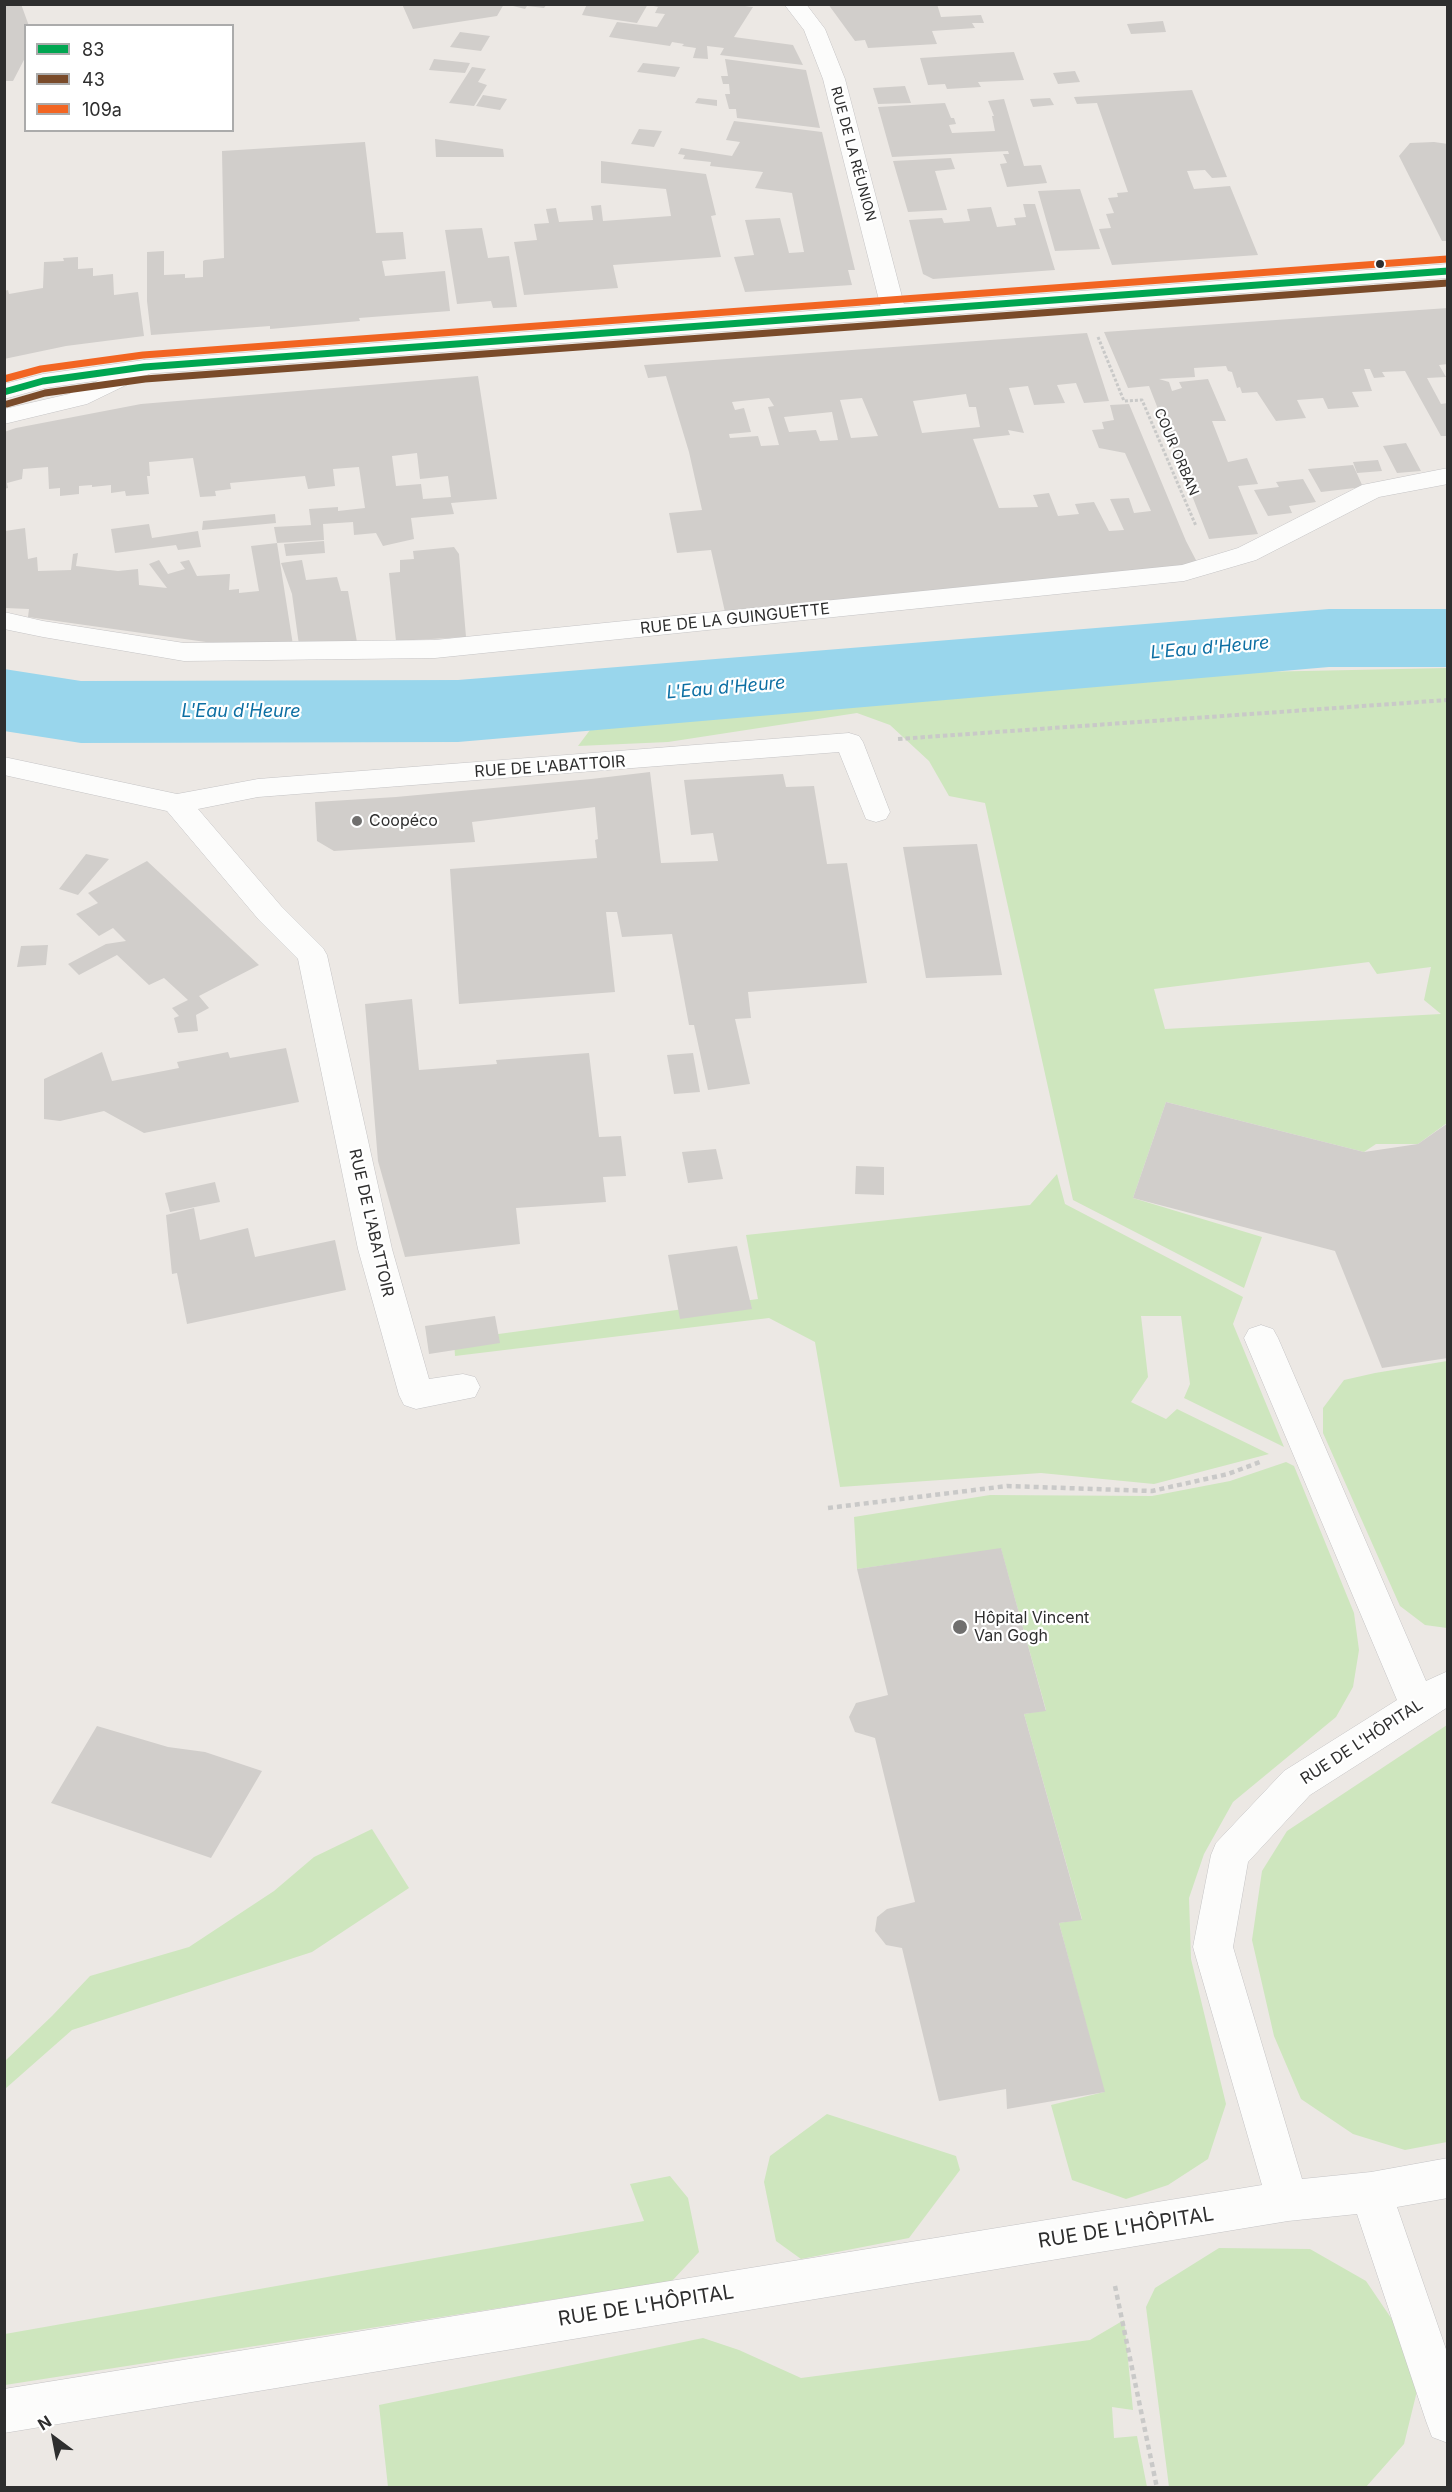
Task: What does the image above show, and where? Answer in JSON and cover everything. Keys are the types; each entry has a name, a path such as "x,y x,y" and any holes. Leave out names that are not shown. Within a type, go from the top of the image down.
{"street":[{"name":"RUE DE LA RÉUNION","path":"794,4 814,29 834,79 894,312"},
{"path":"4,386 144,367 1448,271"},
{"path":"4,417 78,399 144,367"},
{"path":"4,392 43,381"},
{"name":"RUE DE LA GUINGUETTE","path":"4,620 43,629 184,652 435,649 1184,573 1247,554 1371,490 1448,476"},
{"path":"849,742 876,812"},
{"name":"RUE DE L'ABATTOIR","path":"4,766 177,804 258,788 849,742"},
{"name":"RUE DE L'ABATTOIR","path":"177,804 270,913 312,955 375,1249 416,1395 463,1387"},
{"path":"1262,1338 1307,1446 1433,1696"},
{"name":"RUE DE L'HÔPITAL","path":"1288,2201 1213,1947 1230,1855 1297,1783 1433,1696"},
{"name":"RUE DE L'HÔPITAL","path":"4,2411 1288,2201 1371,2192 1448,2178"},
{"path":"1371,2192 1448,2421"}],"path":[{"name":"COUR ORBAN","path":"1082,298 1124,401 1142,400 1213,564"},
{"path":"849,742 1448,700"},
{"path":"828,1508 1007,1486 1152,1491 1228,1474 1307,1446"},
{"path":"1104,2232 1157,2487"}],"green space":[{"path":"1447,668 1447,1123 1418,1144 1376,1144 1364,1152 1166,1102 1133,1198 1262,1237 1244,1288 1073,1200 985,803 949,796 929,761 890,725 857,713 668,742 578,746 596,722 873,697 953,686 1161,674","holes":["1369,962 1377,974 1431,967 1424,1000 1441,1014 1165,1029 1154,989"]},
{"path":"1057,1174 1065,1204 1243,1297 1233,1324 1284,1447 1184,1398 1190,1384 1181,1316 1141,1316 1148,1377 1131,1402 1166,1419 1177,1409 1269,1454 1154,1484 1041,1473 840,1487 815,1342 769,1318 455,1356 454,1340 758,1299 746,1235 1030,1205"},
{"path":"1448,1361 1447,1628 1425,1625 1400,1606 1323,1433 1323,1408 1344,1380"},
{"path":"1286,1462 1294,1466 1354,1613 1359,1650 1353,1687 1336,1717 1233,1802 1204,1854 1189,1898 1191,1959 1226,2104 1208,2159 1168,2185 1126,2199 1072,2180 1051,2105 1104,2092 1059,1923 1082,1919 1024,1714 1046,1710 1001,1549 857,1569 854,1517 990,1495 1152,1496 1230,1481"},
{"path":"1447,1725 1447,2142 1405,2150 1353,2134 1301,2099 1274,2036 1252,1940 1262,1871 1287,1831"},
{"path":"372,1829 409,1888 312,1952 72,2030 5,2089 5,2061 90,1976 189,1947 274,1891 314,1857"},
{"path":"827,2114 956,2156 960,2170 909,2238 801,2259 776,2241 764,2182 770,2156"},
{"path":"670,2176 688,2198 699,2252 672,2281 5,2385 5,2334 644,2221 630,2184"},
{"path":"1219,2248 1310,2249 1366,2281 1408,2343 1417,2391 1404,2444 1366,2487 1169,2487 1146,2307 1155,2288"},
{"path":"1124,2320 1133,2410 1112,2407 1114,2438 1137,2436 1147,2487 388,2487 379,2405 703,2338 739,2350 801,2378 1090,2340"}],"building":[{"path":"5,4 21,4 28,24 24,24 24,60 13,81 5,81"},
{"path":"402,4 504,4 497,16 413,29"},
{"path":"505,4 547,4 544,8 527,6 525,9"},
{"path":"587,4 648,4 637,23 582,15"},
{"path":"828,4 937,4 941,17 981,15 984,23 972,23 975,28 932,31 937,44 868,48 865,40 855,41"},
{"path":"649,5 753,7 734,37 793,45 803,65 720,55 724,48 707,46 708,59 693,58 696,48 682,46 684,44 672,42 670,46 609,37 617,22 657,27 665,14 655,13 658,7"},
{"path":"1163,21 1166,32 1131,34 1127,24"},
{"path":"460,32 490,36 481,51 450,47"},
{"path":"1014,52 1024,80 978,82 981,87 947,89 945,84 928,85 920,58"},
{"path":"434,59 470,63 465,73 429,70"},
{"path":"725,59 806,70 820,128 737,118 736,109 729,109 725,94 730,94 729,84 723,84 721,76 728,76"},
{"path":"643,63 680,67 675,77 637,72"},
{"path":"472,67 486,69 478,82 487,85 474,106 449,103"},
{"path":"1075,71 1080,82 1058,84 1053,73"},
{"path":"905,86 911,103 878,104 873,88"},
{"path":"1192,90 1227,177 1212,178 1205,170 1187,171 1194,189 1230,186 1258,255 1112,265 1099,229 1111,228 1106,214 1114,213 1108,198 1118,197 1117,193 1128,192 1097,103 1077,104 1074,97"},
{"path":"483,95 507,99 500,110 476,106"},
{"path":"698,98 717,100 717,106 695,103"},
{"path":"1050,98 1054,105 1033,107 1030,99"},
{"path":"1004,99 1024,166 1041,165 1047,183 1007,187 1000,164 1007,163 1003,154 1009,154 1008,151 892,157 878,107 945,103 956,124 949,125 952,133 995,131 992,116 994,116 988,101"},
{"path":"734,121 822,132 855,270 848,270 852,285 745,292 734,257 754,255 745,220 780,218 789,253 804,252 792,193 755,188 763,172 710,166 711,162 683,159 685,155 678,154 681,148 732,156 740,142 726,140"},
{"path":"639,129 662,131 654,147 631,144"},
{"path":"435,139 503,149 504,157 436,157"},
{"path":"365,142 376,233 403,232 406,259 382,261 385,276 445,271 450,311 359,318 360,321 270,329 270,326 151,335 147,301 147,252 164,251 164,275 185,274 185,278 203,277 203,261 224,258 222,151"},
{"path":"1410,143 1448,144 1448,241 1442,241 1399,156"},
{"path":"951,158 955,169 935,171 947,210 908,212 893,161"},
{"path":"601,161 706,174 716,215 711,216 721,257 613,265 618,288 524,295 514,242 537,240 534,224 549,223 546,209 556,208 559,222 593,220 591,206 601,205 603,221 671,216 666,189 601,183"},
{"path":"1080,189 1100,249 1055,251 1038,191"},
{"path":"1023,204 1035,204 1055,270 933,279 923,274 909,220 942,218 944,223 970,221 967,209 991,207 997,227 1016,225 1014,218 1026,217"},
{"path":"482,228 488,258 509,256 517,307 493,308 491,301 457,304 445,230"},
{"path":"78,257 78,269 93,268 93,276 113,274 114,295 138,292 144,336 66,346 4,359 4,291 8,290 9,294 43,288 44,262 64,261 63,258"},
{"path":"1448,308 1448,364 1439,365 1446,377 1427,378 1441,404 1448,403 1448,436 1441,436 1405,371 1382,372 1385,377 1374,378 1370,369 1364,369 1372,391 1352,392 1359,407 1328,409 1323,398 1297,400 1306,418 1276,421 1257,392 1242,393 1240,387 1237,388 1232,372 1228,371 1226,366 1194,368 1195,377 1159,379 1169,382 1172,391 1182,388 1179,382 1208,379 1226,421 1212,421 1228,462 1247,458 1258,484 1238,486 1258,534 1209,539 1149,386 1128,388 1104,332"},
{"path":"1087,333 1109,401 1084,403 1076,383 1057,385 1065,403 1034,405 1028,386 1009,388 1024,433 1008,430 1010,435 973,439 999,508 1038,507 1033,495 1049,493 1058,516 1079,514 1075,504 1094,502 1109,531 1124,530 1110,499 1129,498 1134,513 1151,511 1125,453 1099,448 1092,430 1104,429 1102,422 1114,420 1110,405 1129,404 1186,541 1198,564 725,612 711,550 677,553 669,513 702,510 689,452 666,376 648,378 644,365","holes":["966,394 969,407 976,407 980,427 922,433 913,401","769,398 774,406 768,407 779,445 761,446 758,436 730,438 729,434 751,432 744,408 735,410 732,402","862,398 878,436 851,438 840,400","832,412 838,440 820,441 816,430 789,432 784,417"]},
{"path":"478,376 497,499 451,503 454,514 411,518 414,539 383,546 376,533 354,535 353,522 323,524 324,540 277,543 274,527 311,525 309,509 338,507 338,511 365,508 359,467 333,469 335,486 308,489 305,476 230,483 231,489 215,491 216,496 200,497 193,458 149,462 150,476 147,476 149,494 126,496 125,491 111,493 111,485 92,487 92,485 79,486 79,494 60,496 60,488 49,489 48,467 23,469 22,479 7,483 8,488 4,489 4,432 141,404","holes":["417,453 420,479 448,476 451,497 423,499 421,484 396,486 392,456"]},
{"path":"1406,443 1421,471 1397,473 1383,446"},
{"path":"1378,460 1382,471 1357,473 1353,462"},
{"path":"1353,465 1363,487 1321,492 1308,469"},
{"path":"1303,479 1316,502 1289,506 1292,513 1268,516 1254,490 1279,487 1276,482"},
{"path":"275,514 276,523 202,530 203,521"},
{"path":"149,524 152,538 198,531 201,547 178,550 176,545 115,553 111,529"},
{"path":"25,528 28,559 37,557 38,571 71,570 73,554 78,553 76,566 118,571 138,569 139,585 167,588 149,564 159,560 168,574 185,569 180,562 189,560 197,576 230,574 229,590 239,589 239,593 259,591 251,546 277,543 293,645 213,643 28,617 29,609 5,608 5,531"},
{"path":"324,541 325,553 286,556 284,544"},
{"path":"454,547 459,554 466,637 396,641 389,573 400,572 400,560 414,559 413,551"},
{"path":"302,560 306,580 337,577 341,591 348,591 357,642 299,645 292,594 281,563"},
{"path":"650,772 661,863 718,861 713,833 691,835 684,780 783,774 786,787 814,786 827,864 847,863 867,983 748,992 751,1018 735,1019 750,1084 708,1090 694,1025 689,1025 672,934 622,937 617,912 606,912 615,992 459,1004 450,869 597,858 595,807 472,822 475,842 334,851 317,841 315,802 396,797"},
{"path":"977,844 1002,975 926,978 903,847"},
{"path":"86,854 109,859 78,895 59,889"},
{"path":"147,861 259,965 199,996 209,1008 196,1015 198,1031 178,1033 174,1018 179,1016 172,1008 188,1000 164,978 149,985 117,955 79,975 68,964 106,944 126,941 113,928 99,936 76,914 98,903 88,893"},
{"path":"48,945 46,965 17,967 21,946"},
{"path":"412,999 419,1070 497,1064 496,1060 589,1053 599,1137 621,1136 626,1176 603,1177 606,1202 516,1208 520,1244 405,1257 378,1161 365,1004"},
{"path":"286,1048 299,1102 144,1133 104,1111 60,1121 44,1119 44,1079 102,1052 112,1081 179,1068 177,1062 228,1052 230,1058"},
{"path":"693,1053 700,1092 674,1094 667,1055"},
{"path":"1166,1102 1364,1152 1418,1144 1448,1123 1448,1358 1382,1368 1335,1251 1133,1198"},
{"path":"716,1149 723,1179 688,1183 682,1152"},
{"path":"856,1166 884,1167 884,1195 855,1194"},
{"path":"215,1182 220,1202 170,1212 165,1193"},
{"path":"194,1208 200,1240 248,1228 255,1257 335,1240 346,1290 187,1324 177,1273 172,1274 166,1215"},
{"path":"737,1246 752,1309 680,1319 668,1255"},
{"path":"495,1316 500,1343 429,1354 425,1326"},
{"path":"1001,1548 1046,1711 1024,1714 1082,1920 1059,1923 1105,2092 1007,2109 1006,2089 939,2101 902,1948 886,1945 875,1931 877,1917 887,1909 915,1902 875,1738 855,1732 849,1717 856,1703 888,1695 857,1569"},
{"path":"97,1726 168,1747 205,1752 262,1771 211,1858 51,1803"}],"waterway":[{"name":"L'Eau d'Heure","path":"4,700 81,712 458,711 1329,638 1448,638"}],"transit line":[{"name":"109a","path":"4,379 41,369 143,355 1447,259"},
{"name":"83","path":"4,392 43,381 144,367 1448,271"},
{"name":"43","path":"7,404 45,393 145,379 1448,283"}],"place":[{"name":"Coopéco","path":"357,821"},
{"name":"Hôpital Vincent Van Gogh","path":"960,1627"}]}
